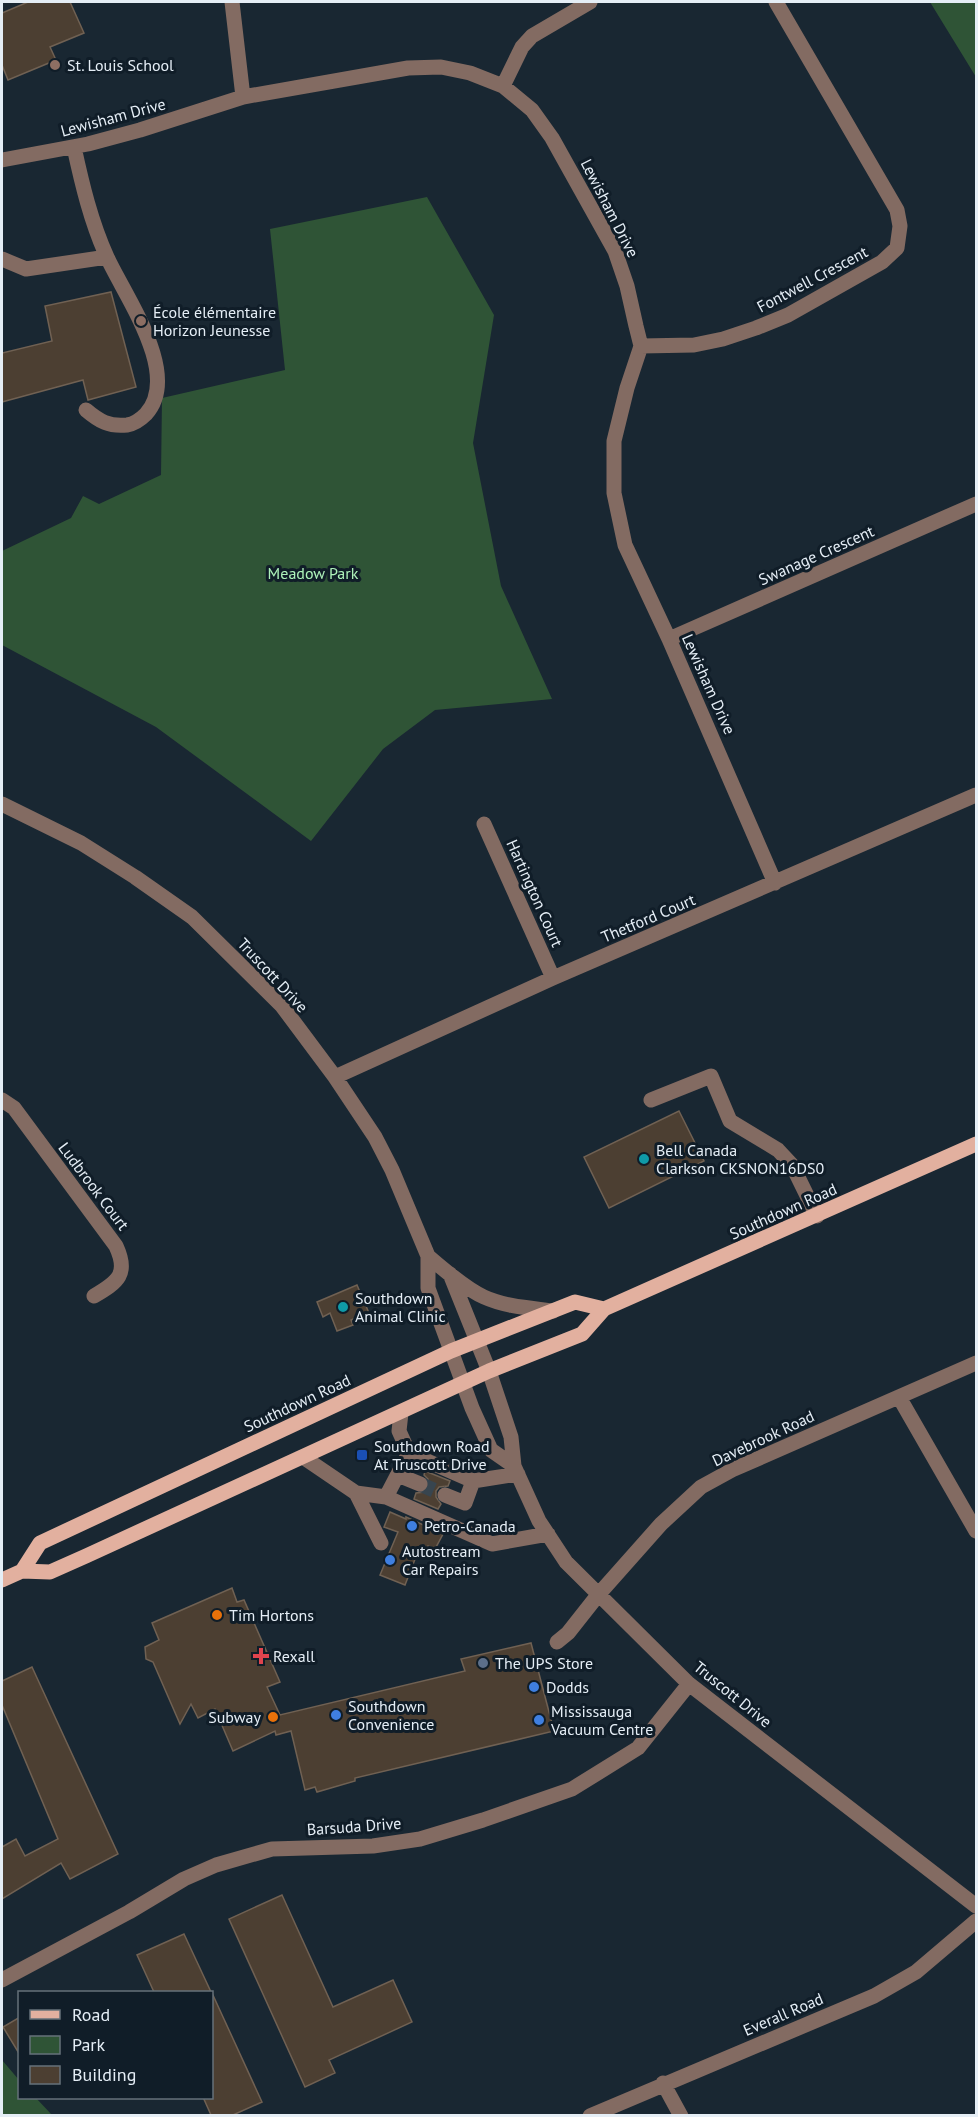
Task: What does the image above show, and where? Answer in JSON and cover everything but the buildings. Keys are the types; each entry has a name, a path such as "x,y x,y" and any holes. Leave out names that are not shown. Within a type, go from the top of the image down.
{"main road":[{"name":"Southdown Road","path":"2,1580 22,1571 50,1572 489,1371 582,1334 604,1309 976,1144"},
{"name":"Southdown Road","path":"22,1571 40,1543 451,1351 575,1302 604,1309"}],"street":[{"path":"232,2 243,97"},
{"path":"503,86 522,47 532,36 590,2"},
{"name":"Fontwell Crescent","path":"641,346 694,345 756,328 788,315 882,262 897,248 900,226 897,210 776,2"},
{"name":"Lewisham Drive","path":"2,160 74,147 140,130 243,97 419,68 441,67 470,73 503,86 532,110 552,138 615,251 627,286 641,346 627,388 614,441 614,493 625,545 669,639 776,883"},
{"path":"74,147 85,196 107,257 136,312 155,362 158,389 152,407 132,424 114,426 98,420 86,410"},
{"path":"2,259 26,269 107,257"},
{"name":"Swanage Crescent","path":"669,639 976,504"},
{"name":"Thetford Court","path":"335,1077 553,978 976,795"},
{"name":"Truscott Drive","path":"2,804 81,843 192,917 282,1006 335,1077 375,1137 392,1170 428,1256 428,1288 462,1384 491,1450 516,1470"},
{"name":"Hartington Court","path":"484,824 553,978"},
{"path":"651,1100 711,1076 730,1121 778,1150 792,1165 818,1216"},
{"name":"Ludbrook Court","path":"2,1100 14,1108 116,1246 122,1258 122,1272 114,1284 94,1296"},
{"name":"Truscott Drive","path":"428,1256 450,1274 489,1371 511,1437 516,1470 539,1521 567,1562 689,1684 976,1906"},
{"path":"450,1274 483,1297 517,1307 553,1311"},
{"name":"Davebrook Road","path":"557,1642 568,1633 598,1595 661,1524 701,1487 732,1470 976,1363"},
{"path":"899,1397 976,1531"},
{"path":"401,1413 399,1431 409,1453 473,1481 516,1470"},
{"path":"386,1497 409,1453"},
{"path":"303,1457 356,1493 386,1497 492,1544 548,1534"},
{"path":"398,1474 420,1484"},
{"path":"454,1528 473,1481"},
{"path":"356,1493 381,1543"},
{"path":"445,1494 465,1503"},
{"name":"Barsuda Drive","path":"2,1980 129,1912 184,1879 216,1865 272,1850 373,1846 420,1839 572,1789 638,1748 689,1684"},
{"name":"Everall Road","path":"590,2115 874,1996 916,1971 976,1921"},
{"path":"663,2083 681,2115"}],"green space":[{"path":"930,2 976,2 976,77"},
{"name":"Meadow Park","path":"427,197 494,315 473,443 501,586 552,699 435,710 383,749 311,841 156,727 2,645 2,551 71,518 83,496 99,504 161,475 162,398 285,370 270,229"},
{"path":"2,2060 18,2079 18,2099 37,2099 52,2115 2,2115"}],"tunnel":[{"path":"420,1484 445,1495"}],"place":[{"name":"St. Louis School","path":"55,65"},
{"name":"École élémentaire Horizon Jeunesse","path":"141,321"},
{"name":"Bell Canada Clarkson CKSNON16DS0","path":"644,1159"},
{"name":"Southdown Animal Clinic","path":"343,1307"},
{"name":"Southdown Road At Truscott Drive","path":"362,1455"},
{"name":"Petro-Canada","path":"412,1526"},
{"name":"Autostream Car Repairs","path":"390,1560"},
{"name":"Tim Hortons","path":"217,1615"},
{"name":"Rexall","path":"261,1656"},
{"name":"The UPS Store","path":"483,1663"},
{"name":"Dodds","path":"534,1687"},
{"name":"Southdown Convenience","path":"336,1715"},
{"name":"Subway","path":"273,1717"},
{"name":"Mississauga Vacuum Centre","path":"539,1720"}]}
